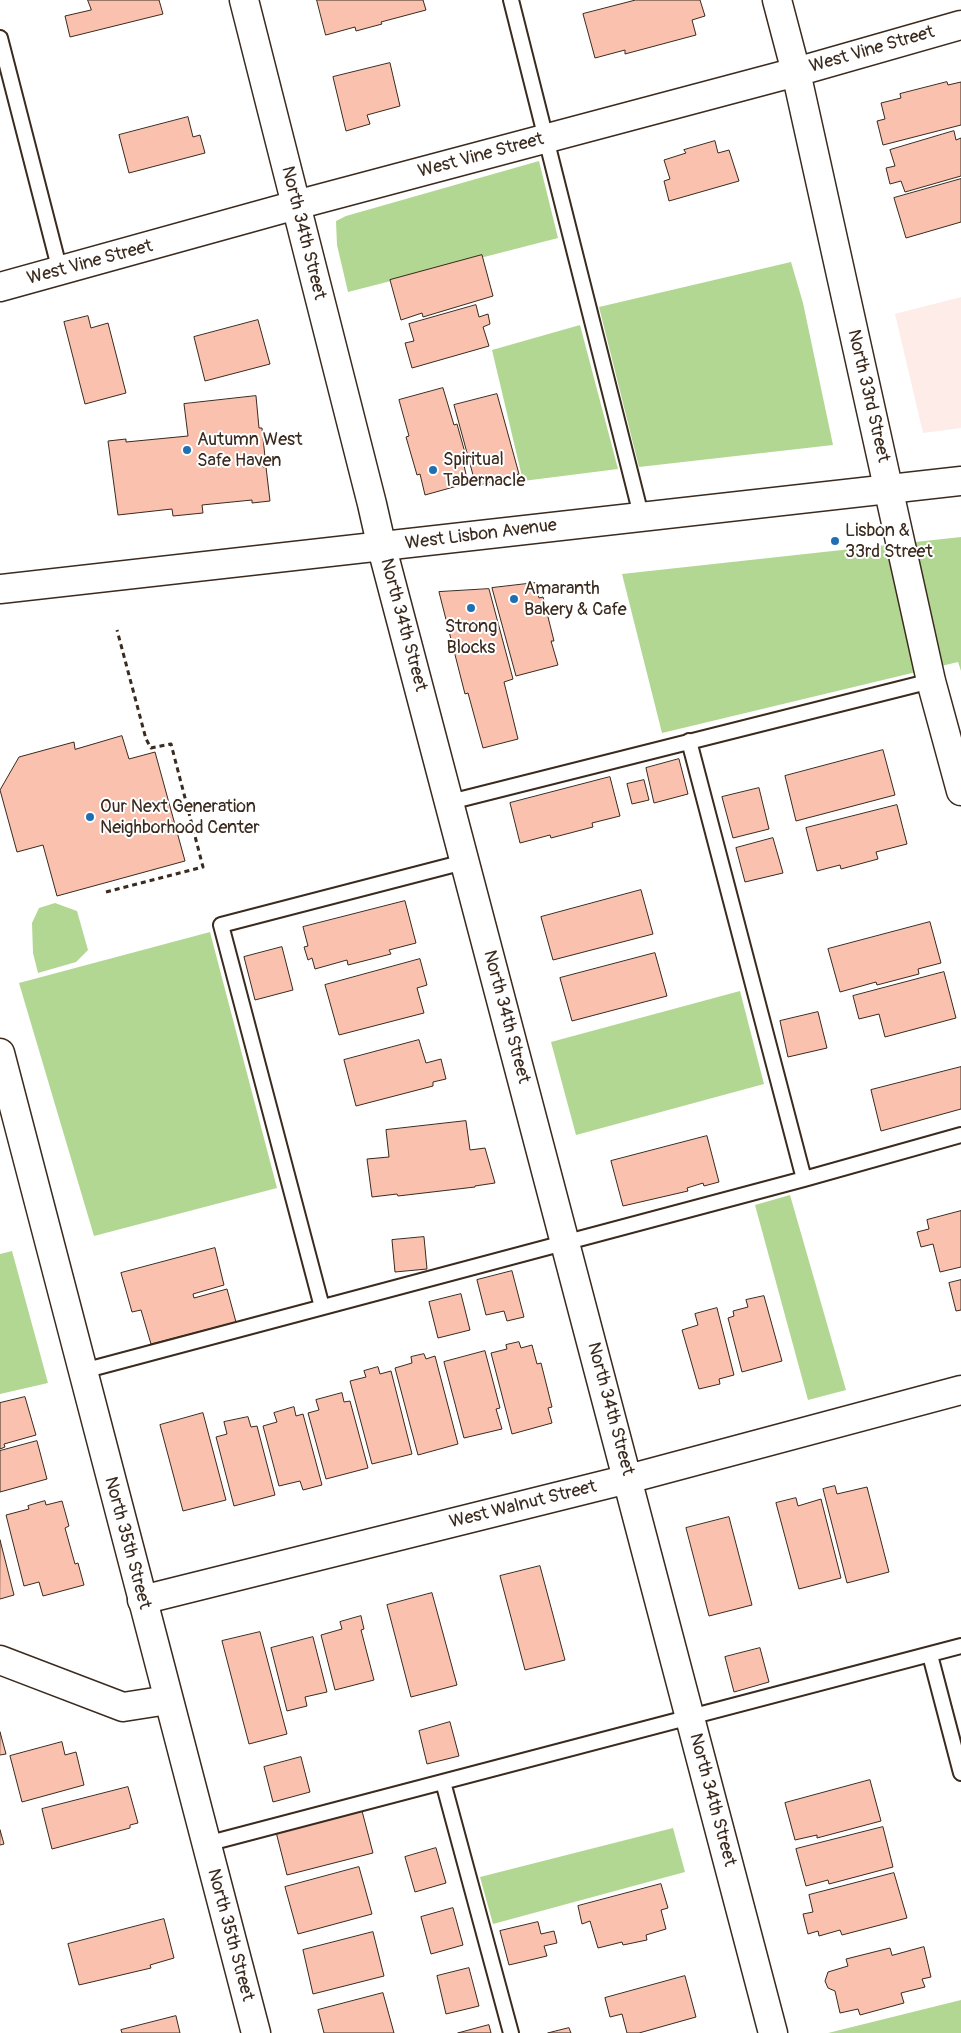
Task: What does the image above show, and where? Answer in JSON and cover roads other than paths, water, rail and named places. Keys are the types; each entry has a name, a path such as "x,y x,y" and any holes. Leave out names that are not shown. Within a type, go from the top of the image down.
{"street":[{"name":"North 34th Street","path":"244,0 382,548 773,2033"},
{"name":"North 33rd Street","path":"777,0 796,72 931,681 957,760 961,791"},
{"name":"West Vine Street","path":"0,287 296,205 796,72 961,25"},
{"name":"West Lisbon Avenue","path":"0,589 382,548 641,515 961,481"},
{"name":"North 35th Street","path":"0,1053 256,2033"},
{"name":"West Walnut Street","path":"142,1600 628,1479 961,1390"},
{"path":"0,1660 123,1707 168,1700"}],"lane":[{"path":"511,0 641,515"},
{"path":"0,38 60,271"},
{"path":"450,802 931,681"},
{"path":"689,741 804,1179"},
{"path":"322,1307 221,925 464,862"},
{"path":"83,1371 804,1179 961,1135"},
{"path":"206,1844 961,1646"},
{"path":"930,1655 961,1773"},
{"path":"443,1782 511,2033"}],"place":[{"name":"Autumn West Safe Haven","path":"187,450"},
{"name":"Spiritual Tabernacle","path":"433,470"},
{"name":"Lisbon & 33rd Street","path":"835,541"},
{"name":"Amaranth Bakery & Cafe","path":"514,599"},
{"name":"Strong Blocks","path":"471,608"},
{"name":"Our Next Generation Neighborhood Center","path":"90,817"}]}
